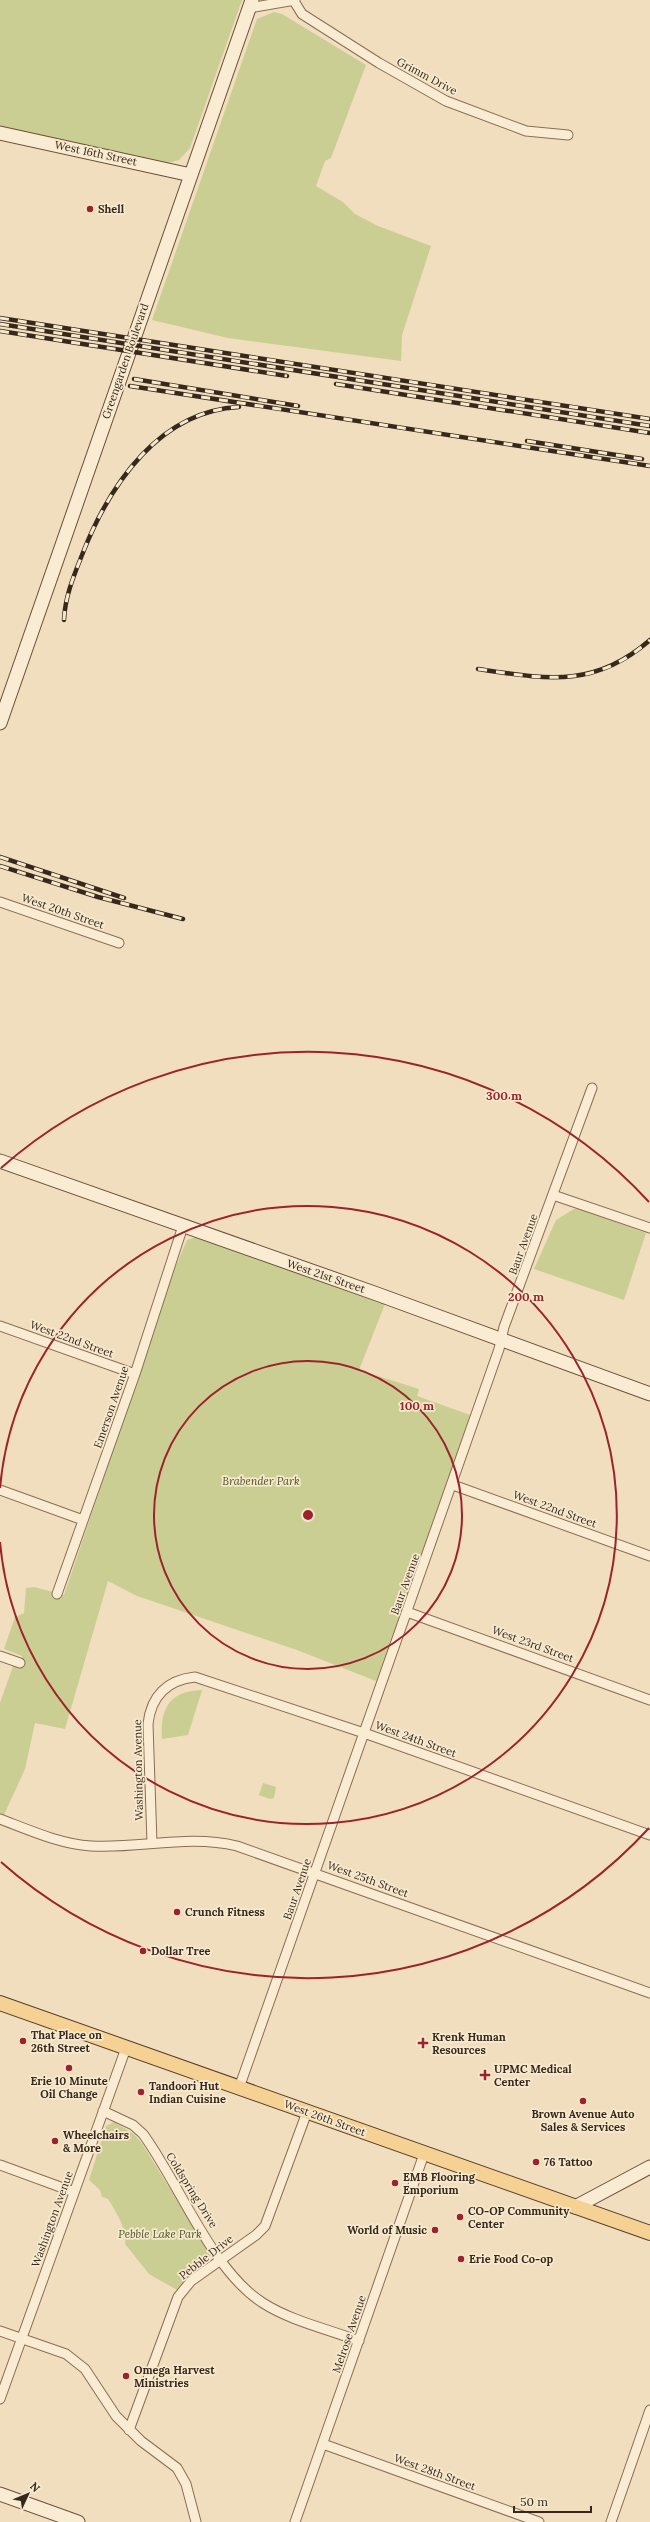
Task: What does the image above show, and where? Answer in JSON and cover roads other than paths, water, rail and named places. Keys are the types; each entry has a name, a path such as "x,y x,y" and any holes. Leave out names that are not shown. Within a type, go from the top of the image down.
{"main road":[{"name":"West 26th Street","path":"0,2003 650,2233"}],"street":[{"path":"250,4 294,0"},
{"name":"Grimm Drive","path":"294,0 302,14 379,63 446,102 526,131 568,135"},
{"name":"Greengarden Boulevard","path":"0,723 250,4"},
{"name":"West 16th Street","path":"0,133 190,175"},
{"name":"West 20th Street","path":"0,902 119,943"},
{"name":"Baur Avenue","path":"239,2088 453,1486 501,1339 592,1088"},
{"name":"West 21st Street","path":"0,1161 501,1339 650,1394"},
{"path":"554,1195 650,1228"},
{"name":"Emerson Avenue","path":"58,1594 135,1374 183,1226"},
{"name":"West 22nd Street","path":"0,1326 135,1374"},
{"name":"West 22nd Street","path":"453,1486 650,1556"},
{"path":"0,1490 83,1520"},
{"name":"West 23rd Street","path":"407,1612 650,1700"},
{"path":"0,1656 20,1664"},
{"name":"West 24th Street","path":"172,1682 183,1679 205,1678 650,1835"},
{"name":"Washington Avenue","path":"152,1843 148,1724 155,1699 162,1690 172,1682"},
{"name":"West 25th Street","path":"0,1819 76,1844 104,1846 197,1840 224,1843 315,1873 650,1993"},
{"name":"Washington Avenue","path":"0,2399 126,2048"},
{"name":"Coldspring Drive","path":"104,2111 133,2125 143,2134 220,2258 244,2289 272,2308 359,2340"},
{"name":"Pebble Drive","path":"129,2430 178,2297 191,2281 220,2258 256,2235 265,2226 307,2112"},
{"name":"Melrose Avenue","path":"296,2522 424,2154"},
{"path":"0,2165 74,2192"},
{"path":"575,2207 650,2167"},
{"path":"0,2331 62,2352 80,2365 112,2411 129,2430 150,2449 173,2464 180,2472 188,2491 196,2522"},
{"path":"611,2522 650,2410"},
{"name":"West 28th Street","path":"323,2444 539,2522"},
{"path":"0,2494 78,2522"}],"railway":[{"path":"0,318 650,419"},
{"path":"0,324 650,426"},
{"path":"0,331 287,376"},
{"path":"134,379 298,406"},
{"path":"336,384 650,433"},
{"path":"130,386 650,466"},
{"path":"64,620 68,593 84,550 108,500 124,476 142,455 162,436 185,422 211,412 239,407"},
{"path":"527,441 642,459"},
{"path":"478,669 526,676 568,677 609,667 629,656 650,640"},
{"path":"0,857 124,898"},
{"path":"0,866 98,897 183,919"}],"place":[{"name":"Shell","path":"90,209"},
{"name":"Crunch Fitness","path":"177,1912"},
{"name":"Dollar Tree","path":"143,1951"},
{"name":"That Place on 26th Street","path":"23,2041"},
{"name":"Krenk Human Resources","path":"423,2043"},
{"name":"Erie 10 Minute Oil Change","path":"69,2068"},
{"name":"UPMC Medical Center","path":"485,2075"},
{"name":"Tandoori Hut Indian Cuisine","path":"141,2092"},
{"name":"Brown Avenue Auto Sales & Services","path":"583,2101"},
{"name":"Wheelchairs & More","path":"55,2141"},
{"name":"76 Tattoo","path":"536,2162"},
{"name":"EMB Flooring Emporium","path":"395,2183"},
{"name":"CO-OP Community Center","path":"460,2217"},
{"name":"World of Music","path":"435,2230"},
{"name":"Erie Food Co-op","path":"461,2259"},
{"name":"Omega Harvest Ministries","path":"126,2376"}],"park label":[{"name":"Brabender Park","path":"261,1481"},
{"name":"Pebble Lake Park","path":"160,2234"}]}
